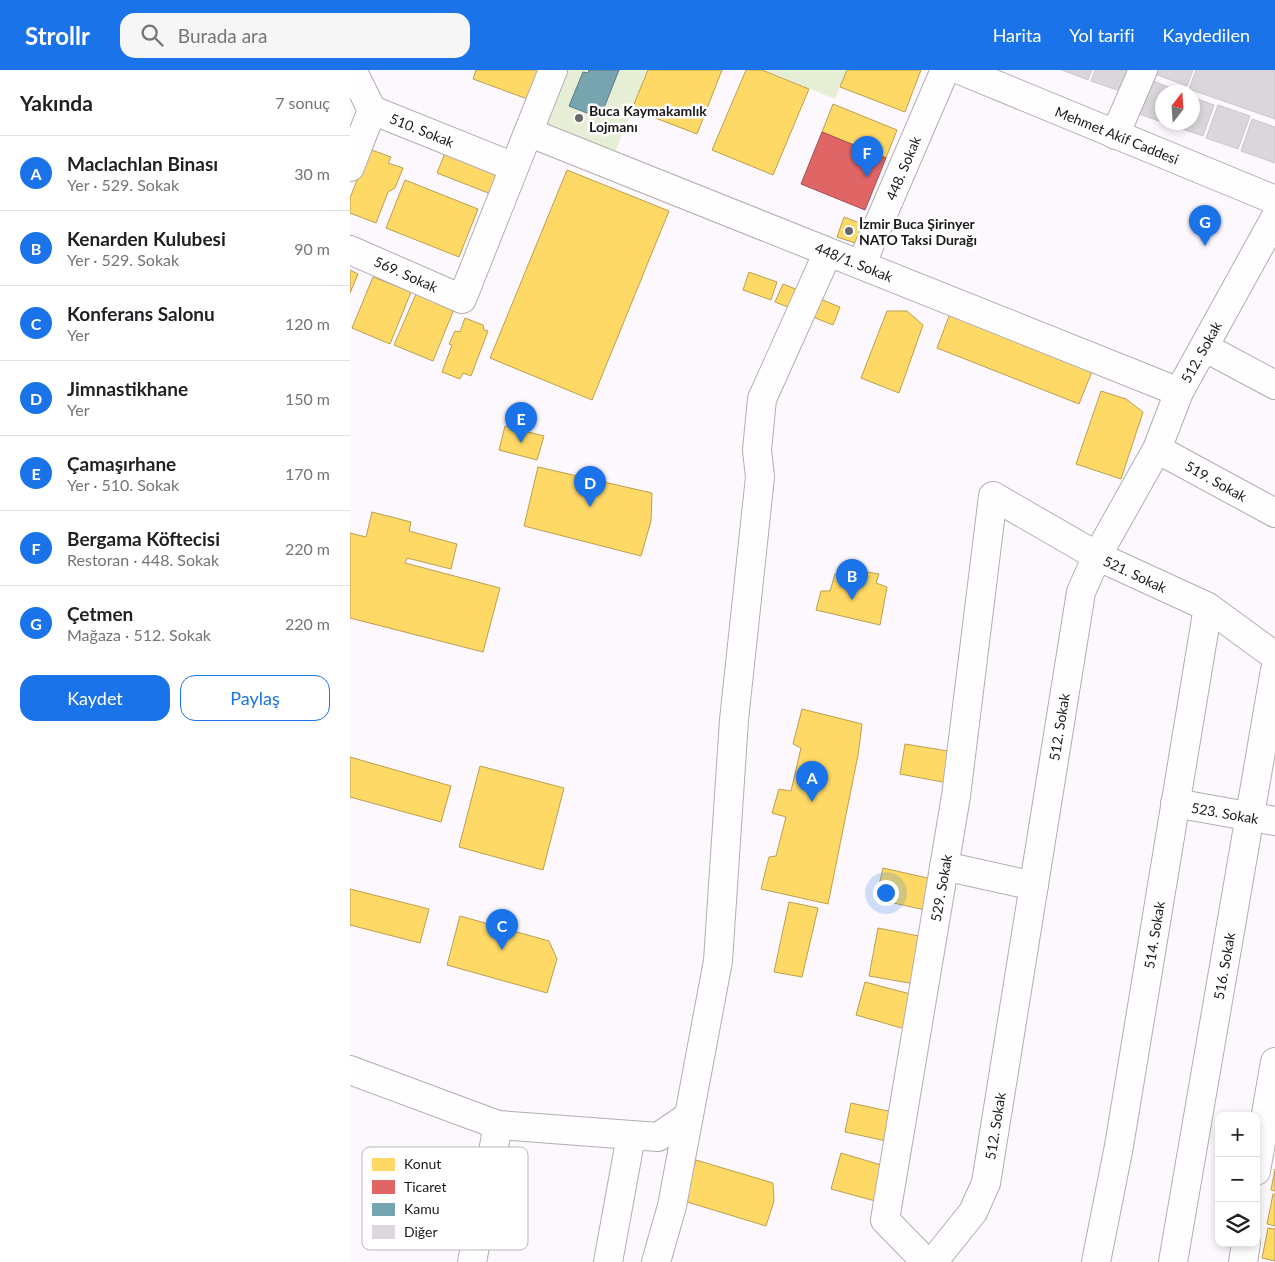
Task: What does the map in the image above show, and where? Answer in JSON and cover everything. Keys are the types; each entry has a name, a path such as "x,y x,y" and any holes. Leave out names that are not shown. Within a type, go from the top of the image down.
{"street":[{"name":"510. Sokak","path":"352,70 372,110 514,167"},
{"path":"514,167 553,70"},
{"name":"448. Sokak","path":"861,265 945,70"},
{"name":"Mehmet Akif Caddesi","path":"960,70 1275,200"},
{"path":"1115,134 1143,70"},
{"path":"350,167 372,110"},
{"name":"448/1. Sokak","path":"528,132 1179,392"},
{"name":"569. Sokak","path":"350,250 462,298 514,167"},
{"name":"512. Sokak","path":"933,1262 973,1212 986,1183 1081,592 1097,556 1157,448 1179,392 1275,218"},
{"path":"656,1262 672,1206 718,961 734,720 760,478 757,450 762,399 828,252"},
{"path":"1204,348 1275,385"},
{"name":"519. Sokak","path":"1157,448 1275,513"},
{"name":"521. Sokak","path":"993,496 1097,556 1208,607 1275,656"},
{"name":"529. Sokak","path":"926,1262 885,1220 956,796 993,496"},
{"name":"514. Sokak","path":"1096,1262 1119,1146 1208,607"},
{"name":"516. Sokak","path":"1174,1262 1262,819 1275,670"},
{"name":"523. Sokak","path":"1175,804 1262,819"},
{"path":"944,866 1034,886"},
{"path":"1258,1157 1275,1062"},
{"path":"350,1070 498,1125 658,1137 689,1116"},
{"path":"494,1147 498,1125"},
{"path":"608,1262 631,1136"},
{"path":"1243,1262 1245,1247"}],"green space":[{"name":"Buca Kaymakamlık Lojmanı","path":"553,70 648,70 610,165 528,132"},
{"path":"764,70 847,70 835,99"}],"building: Konut":[{"path":"476,70 541,70 530,100 473,79"},
{"path":"648,70 722,70 697,134 632,109"},
{"path":"746,70 762,70 809,89 773,175 712,150"},
{"path":"847,70 921,70 905,112 840,87"},
{"path":"833,104 897,130 886,158 822,132"},
{"path":"447,148 506,171 496,196 437,173"},
{"path":"369,149 391,157 388,163 403,168 395,188 388,192 376,223 350,213 350,198"},
{"path":"567,170 669,211 592,400 490,358"},
{"path":"405,180 478,209 459,257 386,228"},
{"name":"İzmir Buca Şirinyer NATO Taksi Durağı","path":"844,217 862,224 855,243 837,237"},
{"path":"350,270 358,274 350,293"},
{"path":"749,272 777,282 771,300 743,290"},
{"path":"373,277 411,292 390,344 352,328"},
{"path":"783,284 840,307 833,325 775,302"},
{"path":"416,294 454,309 433,361 394,345"},
{"path":"952,308 1095,364 1079,404 937,348"},
{"path":"887,311 907,311 923,325 899,393 861,378"},
{"path":"465,318 483,325 484,330 488,331 471,376 463,373 460,379 442,372 452,345 449,344 455,331 460,332"},
{"path":"1101,391 1126,399 1143,412 1121,479 1076,464"},
{"path":"505,426 544,436 537,460 499,450"},
{"path":"538,467 652,493 651,521 641,556 524,526"},
{"path":"372,512 411,522 409,531 457,544 451,569 407,558 405,563 500,588 483,652 350,618 350,533 366,537"},
{"path":"862,571 879,574 876,583 887,587 880,625 816,610 821,591 830,591 835,574 859,578"},
{"path":"802,709 862,724 858,755 828,904 761,889 769,857 776,856 786,817 772,813 779,789 791,791 801,748 793,744"},
{"path":"905,744 954,752 948,783 900,774"},
{"path":"350,757 451,786 441,822 350,797"},
{"path":"480,766 564,788 543,870 459,847"},
{"path":"883,868 932,879 925,910 876,899"},
{"path":"350,889 429,909 420,943 350,925"},
{"path":"789,902 818,908 802,977 774,972"},
{"path":"460,916 549,941 557,959 547,993 447,965"},
{"path":"878,928 924,937 915,984 869,976"},
{"path":"865,982 914,995 905,1029 856,1015"},
{"path":"851,1103 897,1113 891,1142 845,1132"},
{"path":"841,1153 888,1167 879,1202 831,1189"},
{"path":"696,1160 773,1183 774,1201 766,1226 684,1201"},
{"path":"1275,1169 1275,1191 1271,1190"},
{"path":"1273,1194 1275,1194 1275,1226 1267,1224"},
{"path":"1268,1228 1275,1229 1275,1261 1262,1258"}],"building: Ticaret":[{"path":"822,132 886,158 865,210 801,184"}],"building: Kamu":[{"name":"Buca Kaymakamlık Lojmanı","path":"589,70 619,70 600,118 569,106 583,72 588,73"}],"building: Diğer":[{"path":"1062,70 1092,70 1088,80"},
{"path":"1095,70 1127,70 1120,91 1091,81"},
{"path":"1153,70 1193,70 1187,85 1152,73"},
{"path":"1196,70 1275,70 1275,119 1200,93 1200,85 1190,85"},
{"path":"1148,79 1163,85 1155,85 1155,120 1136,113"},
{"path":"1200,100 1214,105 1203,136 1186,130 1200,130"},
{"path":"1218,105 1250,116 1238,149 1206,138"},
{"path":"1252,119 1275,127 1275,163 1241,151"}],"place":[{"name":"Buca Kaymakamlık Lojmanı","path":"579,118"},
{"name":"Bergama Köftecisi","path":"867,177"},
{"name":"İzmir Buca Şirinyer NATO Taksi Durağı","path":"849,231"},
{"name":"Çetmen","path":"1205,246"},
{"name":"Çamaşırhane","path":"521,443"},
{"name":"Jimnastikhane","path":"590,507"},
{"name":"Kenarden Kulubesi","path":"852,600"},
{"name":"Maclachlan Binası","path":"812,802"},
{"name":"Konferans Salonu","path":"502,950"}]}
